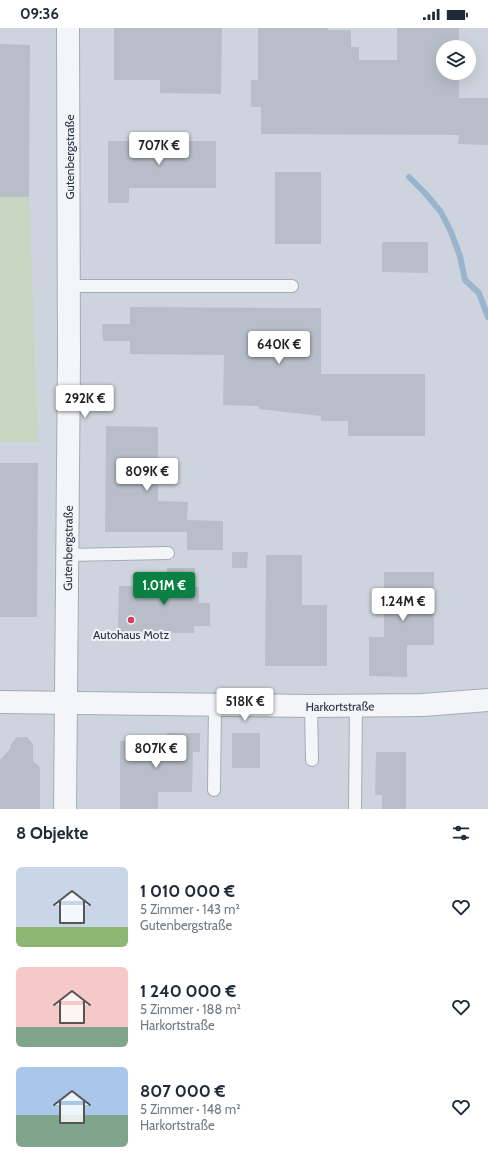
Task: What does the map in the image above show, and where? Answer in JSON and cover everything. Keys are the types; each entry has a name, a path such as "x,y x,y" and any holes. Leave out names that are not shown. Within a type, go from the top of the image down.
{"street":[{"name":"Gutenbergstraße","path":"66,809 69,286 68,28"},
{"name":"Harkortstraße","path":"0,702 311,706 423,705 488,700"}],"lane":[{"path":"69,286 292,286"},
{"path":"67,555 168,552"},
{"path":"214,790 215,705"},
{"path":"355,809 356,705"},
{"path":"311,706 312,760"}],"shaded area":[{"path":"0,28 488,28 488,809 0,809"}],"green space":[{"path":"0,197 29,197 38,442 0,442"}],"building":[{"path":"114,28 222,28 221,94 160,93 160,80 114,80"},
{"path":"258,28 328,28 328,30 351,30 351,47 359,47 359,60 397,60 397,28 459,28 459,40 436,40 436,80 459,80 459,98 488,98 488,145 458,144 459,135 261,134 261,107 251,107 251,80 258,80"},
{"path":"0,44 30,45 29,197 0,197"},
{"path":"108,141 216,141 216,188 129,188 129,203 108,203"},
{"path":"275,172 321,172 321,244 275,244"},
{"path":"382,242 428,242 428,273 382,272"},
{"path":"130,307 321,308 321,374 425,374 425,436 348,436 348,421 321,421 321,416 259,409 259,406 223,405 224,355 130,354 130,341 103,341 102,324 130,324"},
{"path":"106,426 158,427 158,501 188,502 187,520 223,521 223,550 187,550 187,532 105,532"},
{"path":"0,463 38,463 37,617 0,617"},
{"path":"232,552 248,552 247,568 232,568"},
{"path":"266,555 302,555 302,605 327,605 327,666 265,666"},
{"path":"167,568 195,568 195,587 199,587 199,603 210,603 210,626 194,626 194,633 118,632 119,586 167,586"},
{"path":"384,572 434,572 434,645 407,645 407,677 369,676 369,637 384,637"},
{"path":"167,733 200,733 200,752 193,752 192,792 158,792 158,809 120,809 120,741 167,741"},
{"path":"232,733 260,733 260,768 232,768"},
{"path":"17,737 27,737 33,744 33,761 40,767 40,809 0,809 0,760 10,749 11,744"},
{"path":"376,752 406,752 406,809 382,809 382,795 375,795"}],"waterway":[{"path":"409,177 441,212 451,232 460,256 465,280 479,293 488,317"}],"place":[{"name":"Autohaus Motz","path":"131,620"}]}
